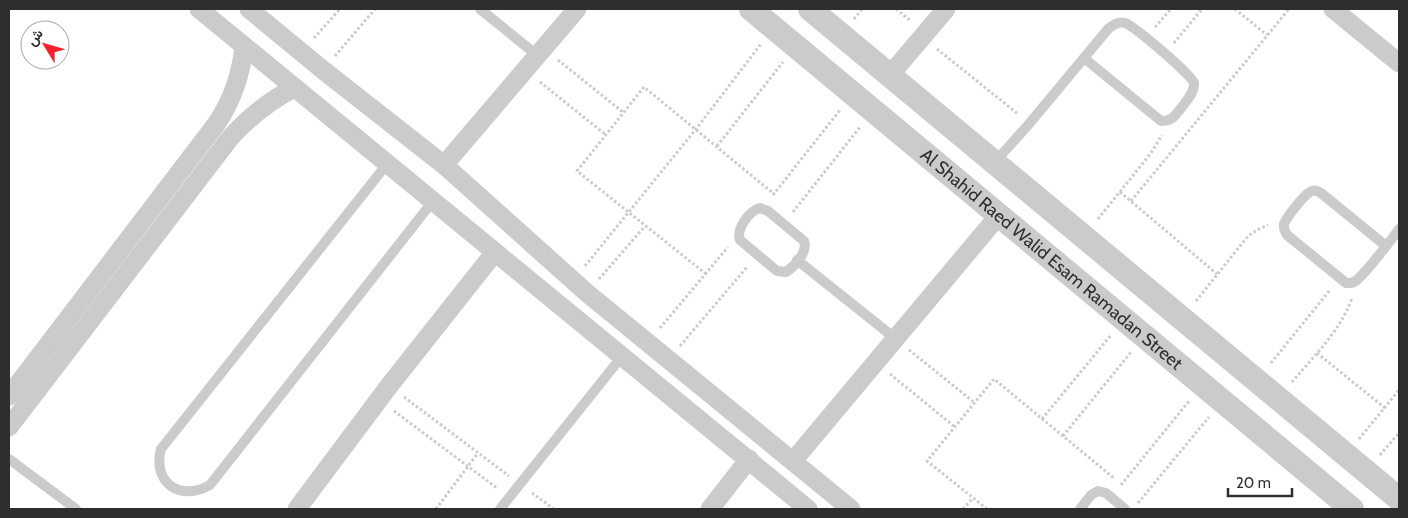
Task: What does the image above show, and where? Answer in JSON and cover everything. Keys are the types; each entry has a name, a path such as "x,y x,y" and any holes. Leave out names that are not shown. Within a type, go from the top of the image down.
{"street":[{"path":"200,9 808,509"},
{"path":"249,9 444,165 580,287 851,509"},
{"path":"444,165 577,9"},
{"name":"Al Shahid Raed Walid Esam Ramadan Street","path":"751,9 1124,319 1344,507"},
{"path":"810,9 1399,499"},
{"path":"890,76 946,9"},
{"path":"1333,9 1399,63"},
{"path":"9,396 218,123 227,109 239,79 244,46"},
{"path":"9,427 230,138 253,114 280,95 294,88"},
{"path":"793,461 999,215"},
{"path":"297,509 384,393 495,252"},
{"path":"710,509 748,459"}],"lane":[{"path":"480,9 541,52"},
{"path":"994,163 1030,124 1084,58 1108,29 1114,24 1123,22 1146,38 1190,75 1194,82 1193,90 1169,121 1161,122 1084,58"},
{"path":"387,164 161,449 159,459 160,470 164,479 171,486 180,491 191,492 201,490 210,485 433,201"},
{"path":"1386,246 1316,190 1310,191 1306,195 1284,224 1284,230 1287,235 1346,283 1353,283 1359,278 1386,246 1399,229"},
{"path":"763,208 784,224 804,241 806,248 790,269 782,272 777,271 757,255 740,240 738,235 739,230 756,209 763,208"},
{"path":"797,260 896,339"},
{"path":"500,509 623,355"},
{"path":"9,459 76,509"},
{"path":"1080,509 1095,492 1102,491 1126,509"}],"path":[{"path":"302,52 340,9"},
{"path":"323,70 375,9"},
{"path":"1146,38 1171,9"},
{"path":"1164,54 1202,9"},
{"path":"1235,9 1267,35"},
{"path":"1131,201 1289,9"},
{"path":"580,287 628,212 696,129 774,28"},
{"path":"923,38 1030,124"},
{"path":"717,146 796,46"},
{"path":"541,52 624,113"},
{"path":"526,70 606,135"},
{"path":"706,274 577,171 644,88 774,194"},
{"path":"763,208 853,94"},
{"path":"784,224 873,111"},
{"path":"1084,238 1151,153 1169,121"},
{"path":"1120,192 1217,274"},
{"path":"1182,319 1248,236 1259,228 1284,224"},
{"path":"580,287 645,226"},
{"path":"648,342 738,235"},
{"path":"668,360 757,255"},
{"path":"1256,380 1340,278"},
{"path":"1279,399 1346,313 1352,298 1353,283"},
{"path":"1042,419 1124,319"},
{"path":"1063,436 1144,336"},
{"path":"896,339 974,404"},
{"path":"1317,352 1385,408"},
{"path":"876,363 955,427"},
{"path":"987,509 927,461 994,379 1122,484"},
{"path":"1111,497 1202,385"},
{"path":"1346,454 1399,390"},
{"path":"384,393 478,453 554,509"},
{"path":"384,393 468,466 509,497"},
{"path":"1133,509 1222,402"},
{"path":"1366,472 1399,433"},
{"path":"436,509 478,453"},
{"path":"963,509 973,498"}]}
